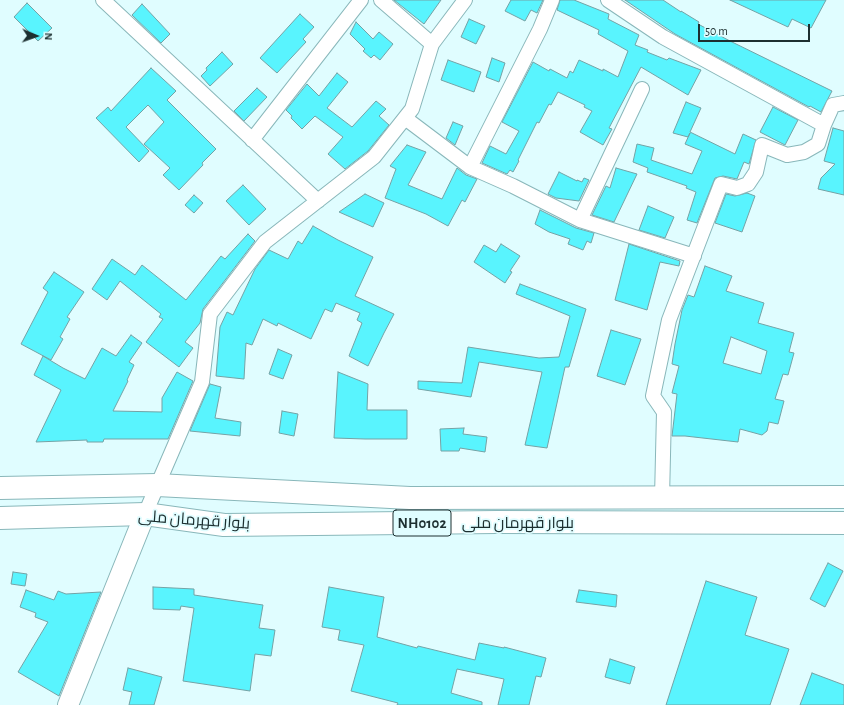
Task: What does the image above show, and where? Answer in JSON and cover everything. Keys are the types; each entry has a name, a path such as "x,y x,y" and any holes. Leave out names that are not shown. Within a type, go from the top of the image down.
{"highway":[{"name":"بلوار قهرمان ملی","path":"0,488 157,485 410,498 844,497"},
{"name":"بلوار قهرمان ملی","path":"0,518 145,514 224,525 489,522 844,523"}],"street":[{"path":"103,0 318,201"},
{"path":"252,140 361,0"},
{"path":"381,0 432,44"},
{"path":"68,705 157,485 202,382 210,314 265,242 374,157 412,109 432,44 466,0"},
{"path":"470,167 540,29 552,0"},
{"path":"608,0 663,37 824,125"},
{"path":"580,220 642,89"},
{"path":"662,498 664,412 653,396 669,320 722,184 737,188 748,184 756,172 762,146 787,155 804,152 818,144 824,125 833,105 844,103"},
{"path":"405,118 470,167 513,186 580,220 694,256"}],"building":[{"path":"394,0 441,0 424,24"},
{"path":"511,0 543,0 537,13 531,10 525,21 505,11"},
{"path":"560,0 574,0 609,14 608,19 639,35 635,45 648,50 647,52 667,60 669,58 701,70 688,95 641,67 609,128 612,129 603,145 580,132 592,111 584,107 585,105 558,92 551,105 549,104 539,123 537,122 513,172 510,170 507,174 482,163 490,146 506,154 519,131 502,122 533,62 549,71 550,69 567,78 570,71 573,73 579,60 603,71 603,69 618,77 628,51 598,34 599,30 557,10"},
{"path":"625,0 663,0 699,22 698,24 832,91 821,112 810,106 809,107 675,34"},
{"path":"730,0 826,0 811,28 792,19 788,27"},
{"path":"27,3 52,28 38,41 14,17"},
{"path":"142,4 170,34 161,43 132,15"},
{"path":"300,14 314,27 303,39 306,42 277,73 260,58"},
{"path":"469,19 485,26 476,44 461,37"},
{"path":"356,22 373,39 379,32 393,44 380,60 374,55 371,58 363,51 365,49 350,34"},
{"path":"222,52 233,64 210,86 201,76 207,70 206,68"},
{"path":"492,58 505,63 499,82 486,77"},
{"path":"448,60 481,72 474,92 441,80"},
{"path":"151,68 176,91 167,100 216,149 179,190 163,175 170,168 144,144 164,122 148,105 126,127 149,151 139,162 96,118 108,107 111,111"},
{"path":"337,73 348,82 327,108 352,127 376,101 386,109 379,116 389,125 368,151 345,169 328,154 343,137 315,116 302,129 291,118 292,116 286,110 307,84 319,96"},
{"path":"257,88 267,97 244,121 234,111"},
{"path":"686,102 701,108 690,132 735,154 743,134 756,140 749,164 744,162 737,179 723,176 715,178 697,223 687,220 696,192 686,188 687,186 647,172 648,168 633,162 637,144 654,148 651,160 692,174 702,151 685,144 690,133 688,137 673,133"},
{"path":"773,107 798,120 785,145 760,132"},
{"path":"453,122 463,126 455,145 446,138"},
{"path":"833,128 844,131 844,195 818,189 821,178 835,164 824,161"},
{"path":"407,145 426,152 408,185 442,199 457,168 466,175 477,179 465,202 462,200 448,226 426,214 385,198 396,169 390,166"},
{"path":"616,168 637,174 614,222 592,215 606,186 610,188"},
{"path":"559,172 577,181 582,182 584,178 589,180 579,201 556,198 548,194"},
{"path":"243,185 266,209 249,225 226,201"},
{"path":"747,193 755,196 742,232 715,223 726,194 735,196"},
{"path":"365,194 384,203 373,227 339,212"},
{"path":"194,195 203,203 194,213 185,205"},
{"path":"648,206 674,217 665,238 639,230"},
{"path":"540,210 576,228 594,233 591,243 587,241 583,250 568,244 570,239 549,232 535,224"},
{"path":"313,226 373,257 355,296 394,314 368,366 349,356 362,323 357,320 360,313 336,303 332,312 325,309 311,339 278,323 277,326 263,319 252,345 246,343 244,379 216,376 220,327 227,312 233,315 255,269 269,250 288,259 298,241 302,244"},
{"path":"248,234 255,241 203,309 200,323 185,342 193,348 179,367 146,342 163,319 159,317 161,314 120,281 107,300 92,289 112,259 135,275 142,265 186,300 221,256 225,259"},
{"path":"501,244 520,256 510,271 512,272 505,283 474,262 484,245 496,252"},
{"path":"629,244 680,261 679,266 660,262 647,310 615,300"},
{"path":"705,266 732,276 726,291 764,303 758,323 794,333 789,352 794,353 788,375 783,374 775,399 784,401 778,424 769,422 767,431 762,435 740,429 738,442 672,436 677,394 672,393 679,366 672,364 675,344 682,310 688,295 694,297","holes":["731,337 767,351 761,374 723,363"]},
{"path":"54,272 84,292 67,317 70,319 60,337 63,339 51,360 21,344 48,292 43,288"},
{"path":"520,284 586,309 569,367 565,367 547,448 525,445 542,372 479,362 471,397 418,389 418,381 462,383 468,347 539,358 559,357 570,316 516,294"},
{"path":"611,330 641,339 625,385 597,376"},
{"path":"131,335 142,343 129,362 134,365 113,411 162,412 162,398 177,372 193,381 168,439 104,439 103,442 87,442 87,440 36,442 61,390 34,375 43,356 85,379 102,348 116,356"},
{"path":"278,349 292,355 283,379 269,374"},
{"path":"338,372 368,384 367,410 407,410 407,439 334,438"},
{"path":"210,384 221,387 215,418 241,422 240,436 190,431"},
{"path":"282,411 298,414 294,436 279,433"},
{"path":"464,428 463,434 487,437 485,452 460,448 459,451 441,451 440,429"},
{"path":"828,563 843,571 825,607 810,599"},
{"path":"13,572 27,574 25,586 11,584"},
{"path":"706,581 757,597 745,635 789,649 770,705 666,705"},
{"path":"153,587 194,589 194,595 263,605 259,628 275,630 271,656 255,654 250,691 183,681 194,608 181,606 180,610 153,609"},
{"path":"329,587 384,597 377,637 417,648 418,646 475,660 479,643 504,647 546,658 541,677 536,676 529,705 498,705 504,679 457,669 451,693 482,702 482,705 397,705 398,703 351,691 364,645 338,640 340,630 322,627"},
{"path":"26,590 54,600 58,591 66,594 101,592 59,696 18,672 48,622 35,617 36,613 20,607"},
{"path":"579,590 617,595 616,607 576,602"},
{"path":"610,659 635,667 630,684 605,677"},
{"path":"128,668 162,677 154,705 129,705 132,692 123,690"},
{"path":"812,673 844,685 844,705 800,705"}]}
